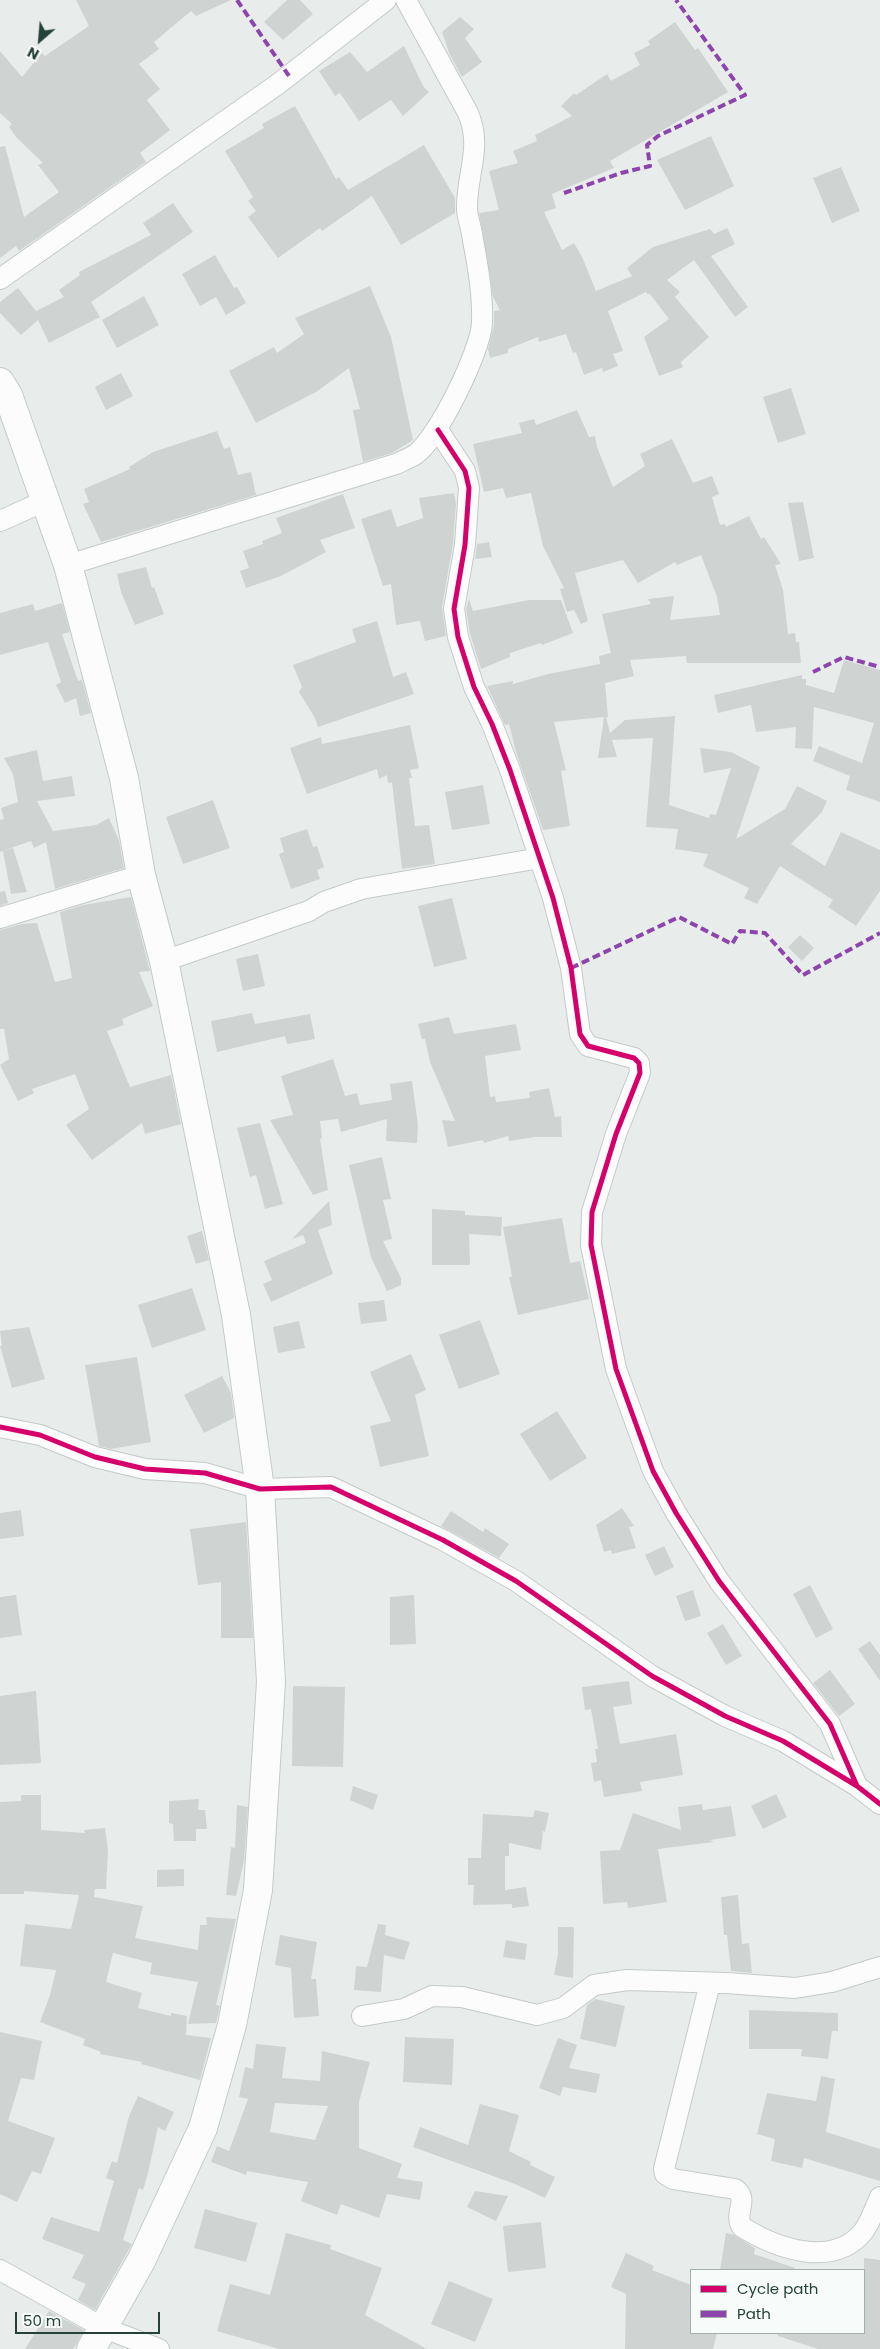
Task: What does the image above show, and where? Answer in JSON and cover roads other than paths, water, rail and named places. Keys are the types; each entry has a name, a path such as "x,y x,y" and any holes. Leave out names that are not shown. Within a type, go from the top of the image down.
{"main road":[{"path":"0,382 8,395 47,500 68,565 124,778 141,875 164,961 236,1315 260,1489 271,1682 258,1890 232,2025 203,2128 141,2261 97,2338"}],"street":[{"path":"0,279 278,84 386,0"},
{"path":"68,565 396,464 417,454 438,430 477,345 482,325 480,279 467,212 468,183 476,142 474,127 468,113 406,0"},
{"path":"438,430 465,471 469,488 465,545 454,609 458,637 474,687 510,770 554,898 571,968 580,1034 588,1046 634,1058 639,1064 640,1073 616,1134 592,1212 592,1245 616,1369 653,1471 676,1513 719,1581 830,1724 857,1786"},
{"path":"0,521 47,500"},
{"path":"164,961 310,911 324,902 361,889 540,858"},
{"path":"0,918 141,875"},
{"path":"0,1427 40,1435 96,1457 120,1463 145,1468 205,1473 260,1489 331,1487 443,1540 516,1581 652,1676 725,1716 783,1741 857,1786 880,1804"},
{"path":"362,2016 404,2009 432,1996 462,1997 537,2014 563,2008 594,1985 628,1980 795,1988 832,1982 880,1967"},
{"path":"710,1983 664,2169 665,2174 673,2179 735,2188 740,2192 742,2198 739,2217 742,2227 800,2252 834,2251 848,2245 863,2231 880,2198"},
{"path":"0,2270 97,2338 158,2349"}]}
